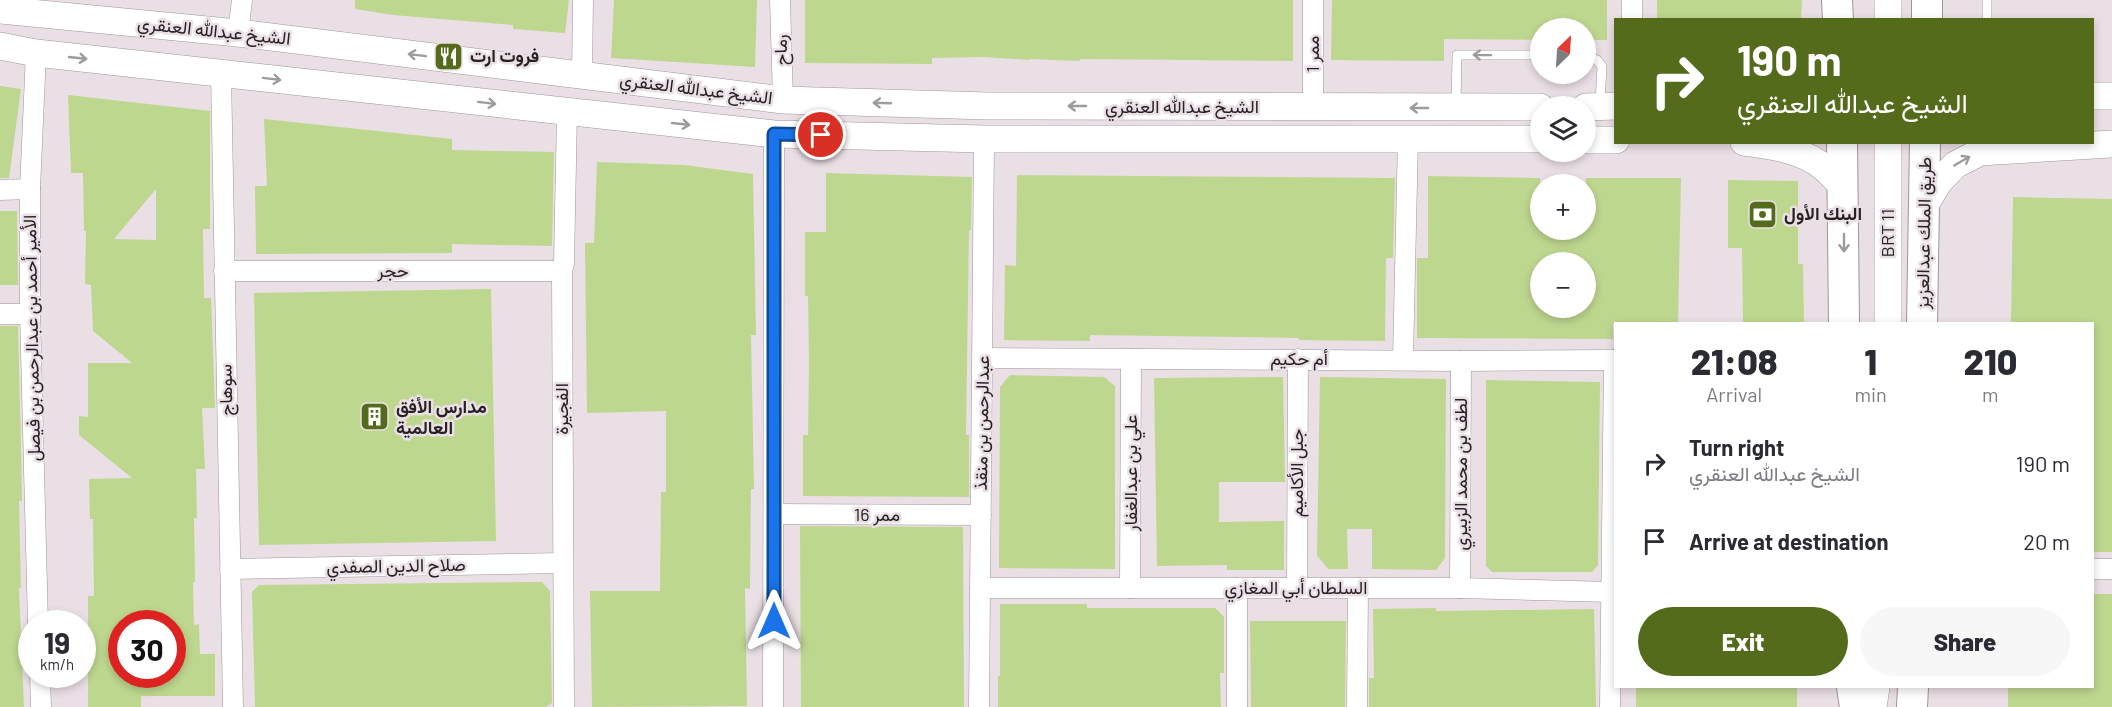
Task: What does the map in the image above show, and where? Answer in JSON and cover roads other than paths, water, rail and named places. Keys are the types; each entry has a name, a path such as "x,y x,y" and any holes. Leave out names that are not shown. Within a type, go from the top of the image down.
{"main road":[{"path":"1837,0 1838,18"},
{"path":"1927,0 1927,18"},
{"path":"1842,144 1844,322"},
{"name":"طريق الملك عبدالعزيز","path":"1922,322 1925,144"},
{"path":"1852,688 1855,707"},
{"path":"1912,707 1913,688"}],"street":[{"path":"238,33 242,0"},
{"path":"582,75 583,0"},
{"name":"رماح","path":"780,0 783,100"},
{"name":"ممر 1","path":"1313,0 1313,108"},
{"path":"1632,0 1632,18"},
{"path":"1833,18 1837,0"},
{"path":"1888,0 1888,18"},
{"name":"الشيخ عبدالله العنقري","path":"0,10 238,33 783,100 988,106 1530,107"},
{"name":"الشيخ عبدالله العنقري","path":"0,46 36,53 774,134 984,139 1530,140"},
{"name":"الأمير أحمد بن عبدالرحمن بن فيصل","path":"36,53 30,189 30,314 38,610"},
{"name":"سوهاج","path":"221,73 233,707"},
{"path":"2094,96 2112,96"},
{"name":"الفجيرة","path":"564,707 562,271 567,112"},
{"path":"774,134 774,707"},
{"path":"1403,359 1408,138"},
{"name":"عبدالرحمن بن منقذ","path":"979,707 984,139"},
{"path":"1596,140 1614,140"},
{"path":"1764,144 1801,155 1819,164 1843,186"},
{"name":"BRT 11","path":"1888,144 1888,322"},
{"path":"1925,205 1938,183 1955,165 1991,146 2112,144"},
{"path":"0,190 30,189"},
{"name":"حجر","path":"224,271 562,271"},
{"path":"0,314 30,314"},
{"name":"أم حكيم","path":"983,358 1614,360"},
{"name":"علي بن عبدالغفار","path":"1130,588 1131,358"},
{"name":"جبل الأكاميم","path":"1297,588 1298,359"},
{"name":"لطف بن محمد الزبيري","path":"1460,588 1461,361"},
{"path":"1610,707 1614,418"},
{"name":"ممر 16","path":"774,514 981,515"},
{"name":"صلاح الدين الصفدي","path":"230,569 562,563"},
{"path":"2094,569 2112,569"},
{"name":"السلطان أبي المغازي","path":"980,588 1460,588 1611,592"},
{"path":"1236,588 1237,707"},
{"path":"1357,707 1358,588"},
{"path":"40,688 41,707"},
{"path":"1840,707 1841,688"},
{"path":"1873,707 1876,688"},
{"path":"1889,688 1891,707"},
{"path":"1923,688 1925,707"}],"lane":[{"path":"1987,0 1987,18"},
{"path":"1456,108 1457,55 1530,55"},
{"path":"1596,60 1602,66 1600,106"}],"place":[{"name":"فروت ارت","path":"449,56"},
{"name":"البنك الأول","path":"1763,214"},
{"name":"مدارس الأفق العالمية","path":"375,417"}]}
